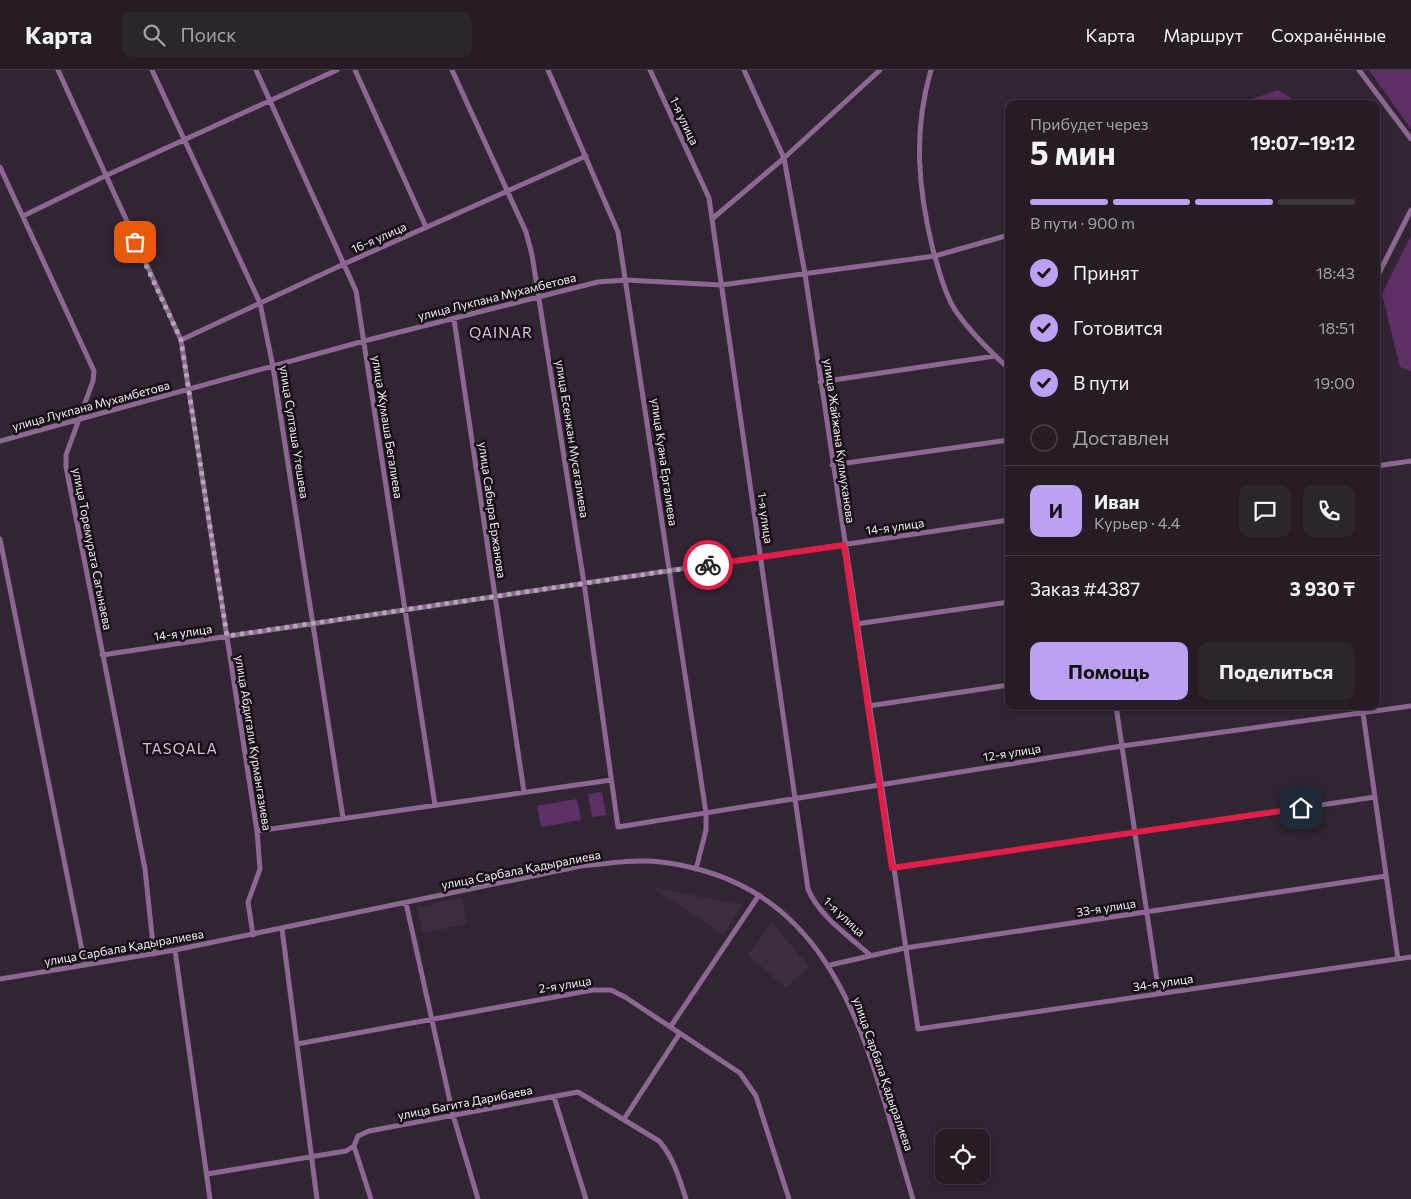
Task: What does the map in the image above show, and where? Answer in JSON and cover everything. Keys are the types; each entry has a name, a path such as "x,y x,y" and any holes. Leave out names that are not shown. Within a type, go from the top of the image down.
{"street":[{"name":"улица Абдигали Курмангазиева","path":"58,70 181,340 257,831 260,869 248,902 253,935"},
{"name":"улица Султаша Утешева","path":"152,70 260,303 274,367 343,818"},
{"name":"улица Жумаша Бегалиева","path":"256,70 356,292 406,610 434,805"},
{"path":"23,216 105,176 337,70"},
{"path":"355,70 426,228"},
{"name":"улица Есенжан Мусагалиева","path":"452,70 526,232 540,296 584,583 618,827"},
{"name":"улица Куана Ергалиева","path":"548,70 618,232 706,813 706,830 696,869"},
{"name":"1-я улица","path":"650,70 709,198 808,889 813,901 870,955"},
{"name":"улица Жайжана Кулмуханова","path":"744,70 784,158 805,274 892,868 918,1029"},
{"path":"712,219 784,158 880,70"},
{"path":"931,70 923,106 919,171 922,206 942,282 954,309 1005,365"},
{"path":"1359,70 1411,139"},
{"name":"16-я улица","path":"181,340 344,264 586,156"},
{"name":"улица Торемурата Сагынаева","path":"0,167 94,371 93,381 66,455 66,467 145,870 154,954"},
{"path":"1380,271 1411,210"},
{"name":"улица Лукпана Мухамбетова","path":"0,441 364,342 598,282 626,280 721,285 935,256 1005,236"},
{"name":"улица Сабыра Ержанова","path":"454,319 524,792"},
{"path":"820,382 995,356"},
{"path":"832,465 1005,441"},
{"path":"1380,465 1411,460"},
{"name":"14-я улица","path":"102,655 1005,521"},
{"path":"0,539 85,965"},
{"path":"856,624 1005,603"},
{"path":"868,706 1005,686"},
{"name":"12-я улица","path":"1380,708 1411,706"},
{"path":"1117,710 1159,994"},
{"name":"12-я улица","path":"618,827 794,797 1356,710"},
{"path":"1362,710 1398,959"},
{"path":"257,831 611,780"},
{"path":"892,868 1375,797"},
{"name":"улица Сарбала Қадыралиева","path":"0,979 154,954 253,935 581,866 634,861 660,862 696,869 728,879 759,895 797,925 830,965 847,997 858,1026 914,1199"},
{"name":"33-я улица","path":"830,965 905,948 1386,876"},
{"path":"671,1026 759,895"},
{"path":"406,903 430,1020 453,1115 478,1199"},
{"path":"282,929 317,1199"},
{"path":"175,950 210,1199"},
{"name":"34-я улица","path":"918,1029 1411,957"},
{"name":"2-я улица","path":"297,1044 602,990 611,990 671,1026 740,1073 756,1096 789,1199"},
{"path":"624,1119 680,1033"},
{"name":"улица Багита Дарибаева","path":"207,1174 346,1151 354,1146 358,1136 369,1131 578,1092 659,1142 669,1152 686,1199"},
{"path":"554,1097 586,1199"},
{"path":"354,1146 370,1199"}],"shaded area":[{"path":"1369,70 1411,70 1411,129"},
{"path":"1278,90 1294,100 1249,100"},
{"path":"1411,236 1411,371 1400,367 1382,294"},
{"path":"602,792 606,815 592,817 588,794"},
{"path":"577,799 581,820 541,827 537,806"},
{"path":"652,887 742,905 724,935"},
{"path":"462,898 467,924 423,933 417,907"},
{"path":"772,922 809,967 786,988 748,955"}],"way so far":[{"path":"135,242 181,340 227,636 708,565"}],"district":[{"name":"QAINAR","path":"501,333"},
{"name":"TASQALA","path":"180,749"}],"route":[{"path":"708,565 844,545 892,868 1301,808"}]}
